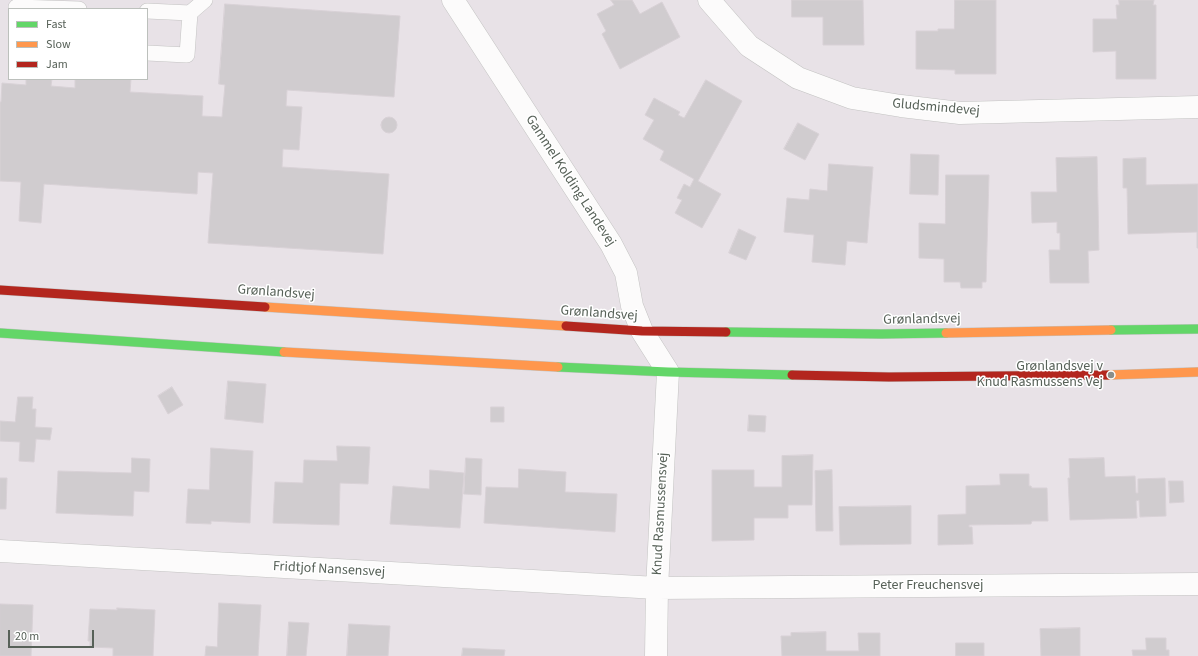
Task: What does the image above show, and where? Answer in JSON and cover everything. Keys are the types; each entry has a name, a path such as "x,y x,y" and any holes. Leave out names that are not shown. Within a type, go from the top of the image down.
{"street":[{"name":"Gammel Kolding Landevej","path":"453,0 611,244 626,273 632,306 642,331 668,372"},
{"name":"Gludsmindevej","path":"709,0 749,46 798,78 852,98 901,106 960,112 1198,107"},
{"name":"Grønlandsvej","path":"0,290 642,331 881,334 1198,330"},
{"path":"0,333 348,356 668,372 889,377 1095,375 1198,372"},
{"name":"Knud Rasmussensvej","path":"656,656 668,372"},
{"name":"Fridtjof Nansensvej","path":"0,551 658,588"},
{"name":"Peter Freuchensvej","path":"658,588 1198,584"}],"lane":[{"path":"148,11 190,13 205,0"},
{"path":"16,5 63,8"},
{"path":"148,53 187,55 190,13"}],"building":[{"path":"611,0 632,0 640,14 662,2 680,37 620,69 602,34 606,31 597,14 614,5"},
{"path":"792,0 863,0 864,45 823,45 823,17 792,17"},
{"path":"955,0 996,0 996,74 955,74 955,70 916,69 916,31 954,29"},
{"path":"1119,0 1154,0 1153,5 1156,5 1156,79 1116,79 1116,51 1093,52 1093,19 1117,19 1116,5 1119,5"},
{"path":"225,4 400,16 394,97 287,90 286,106 302,107 299,150 283,149 282,167 389,174 383,254 208,243 213,173 198,172 197,194 44,184 41,223 19,221 21,182 0,181 0,102 2,83 26,85 26,80 52,80 51,86 75,88 75,80 131,80 130,92 203,96 202,116 222,117 225,85 219,84"},
{"path":"706,80 742,101 698,181 721,194 702,228 675,213 682,200 677,198 684,184 690,187 694,179 660,160 664,151 643,139 654,120 645,115 654,98 680,112 678,115 684,118"},
{"path":"386,117 392,117 397,122 395,131 392,133 386,133 381,128 381,122"},
{"path":"798,123 819,134 805,160 784,149"},
{"path":"911,154 939,155 938,195 910,194"},
{"path":"1097,157 1099,250 1088,251 1089,283 1050,283 1049,250 1060,250 1060,233 1057,233 1057,222 1032,223 1031,192 1057,192 1056,158"},
{"path":"1146,158 1146,185 1198,184 1198,248 1197,232 1128,234 1127,188 1123,188 1123,159"},
{"path":"829,164 873,167 867,243 847,241 845,265 812,262 814,235 784,232 787,198 809,200 810,189 827,191"},
{"path":"946,175 989,175 986,282 982,282 982,288 961,288 960,282 944,282 944,259 919,258 919,223 945,224"},
{"path":"739,229 756,237 746,260 729,253"},
{"path":"228,381 266,384 263,423 225,419"},
{"path":"172,387 183,405 168,414 158,396"},
{"path":"18,397 33,397 32,409 36,409 35,427 52,428 50,440 36,439 34,462 19,461 20,442 0,441 0,421 15,422"},
{"path":"491,407 504,407 504,422 491,422"},
{"path":"749,415 766,416 765,432 748,431"},
{"path":"337,446 370,447 368,484 340,483 339,525 273,523 275,482 303,483 304,460 337,461"},
{"path":"211,448 253,451 250,523 211,521 211,524 186,523 188,489 209,490"},
{"path":"813,455 812,505 788,505 788,518 754,518 754,540 712,541 712,470 754,470 754,487 782,487 782,456"},
{"path":"132,458 150,459 149,492 134,491 133,516 56,513 58,471 131,473"},
{"path":"466,458 482,459 481,495 464,494"},
{"path":"1104,458 1105,477 1135,476 1136,493 1138,493 1138,479 1165,478 1166,516 1140,517 1139,500 1136,501 1137,518 1070,520 1068,478 1070,478 1069,459"},
{"path":"519,469 566,472 565,492 617,494 615,532 484,523 486,487 518,488"},
{"path":"430,470 464,473 460,528 390,524 393,486 429,489"},
{"path":"832,470 833,531 816,531 815,471"},
{"path":"1000,474 1029,474 1029,486 1032,488 1047,488 1048,521 1032,521 1031,524 969,525 969,527 972,527 973,544 938,545 938,515 966,514 966,486 1000,485"},
{"path":"0,478 7,478 6,509 0,509"},
{"path":"1169,481 1183,481 1184,502 1170,503"},
{"path":"911,506 911,544 840,545 839,507"},
{"path":"219,603 261,605 258,656 205,656 206,646 217,647"},
{"path":"0,604 33,605 31,656 0,656"},
{"path":"117,608 155,610 153,656 113,656 113,648 90,647 90,641 88,641 90,609 117,610"},
{"path":"289,622 309,623 306,656 287,656"},
{"path":"349,624 390,626 388,656 347,656"},
{"path":"1080,628 1080,656 1041,656 1040,629"},
{"path":"826,632 826,651 859,651 858,633 880,633 880,656 782,656 781,636 791,636 791,633"},
{"path":"1146,638 1166,638 1166,650 1169,650 1169,656 1133,656 1132,650 1146,650"},
{"path":"956,643 984,643 984,656 956,656"},
{"path":"463,648 505,650 504,656 462,656"}],"traffic: fast":[{"path":"1111,330 1198,329"},
{"path":"726,332 881,334 946,333"},
{"path":"0,333 284,352"},
{"path":"558,367 668,372 792,375"}],"traffic: slow":[{"path":"265,307 566,326"},
{"path":"946,333 1111,330"},
{"path":"284,352 558,367"},
{"path":"1108,375 1198,372"}],"traffic: jam":[{"path":"0,290 265,307"},
{"path":"566,326 642,331 726,332"},
{"path":"792,375 889,377 1108,375"}],"place":[{"name":"Grønlandsvej v Knud Rasmussens Vej","path":"1111,375"}]}
